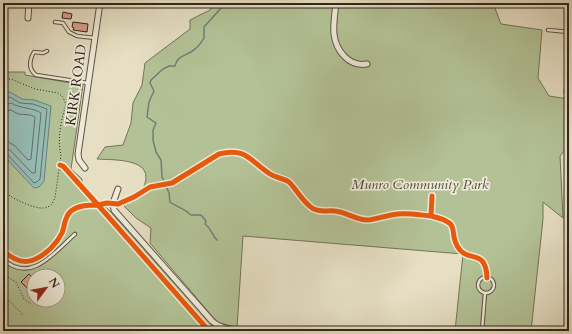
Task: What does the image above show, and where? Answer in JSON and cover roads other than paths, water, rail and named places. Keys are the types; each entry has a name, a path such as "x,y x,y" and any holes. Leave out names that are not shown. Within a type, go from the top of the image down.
{"street":[{"path":"28,18 30,3"},
{"name":"KIRK ROAD","path":"85,168 79,160 78,154 100,3"},
{"path":"336,3 334,30 337,45 348,60 357,65 367,64"},
{"path":"118,189 113,204 114,210 212,321 216,325 222,327 254,331"}],"lane":[{"path":"55,22 63,23 69,32 77,36 95,38"},
{"path":"548,30 569,32"},
{"path":"47,51 44,53 34,52 31,57 29,65 30,69 36,75 89,83"},
{"path":"3,259 11,265 19,268 24,269 37,266 46,260 75,234"},
{"path":"487,278 491,280 494,287 491,291 485,293 480,290 478,285 480,280 487,278"},
{"path":"482,331 485,293"}],"water":[{"path":"7,92 10,92 22,99 34,100 51,106 44,181 39,187 34,188 3,155 3,101"}],"waterway":[{"path":"217,240 209,227 205,224 206,221 201,215 191,215 170,202 169,193 162,177 161,160 156,152 153,140 153,130 156,123 147,117 149,102 154,91 150,83 151,80 163,69 169,66 175,66 178,59 193,51 198,46 204,38 204,27 224,3"}],"park label":[{"name":"Munro Community Park","path":"420,184"}]}
